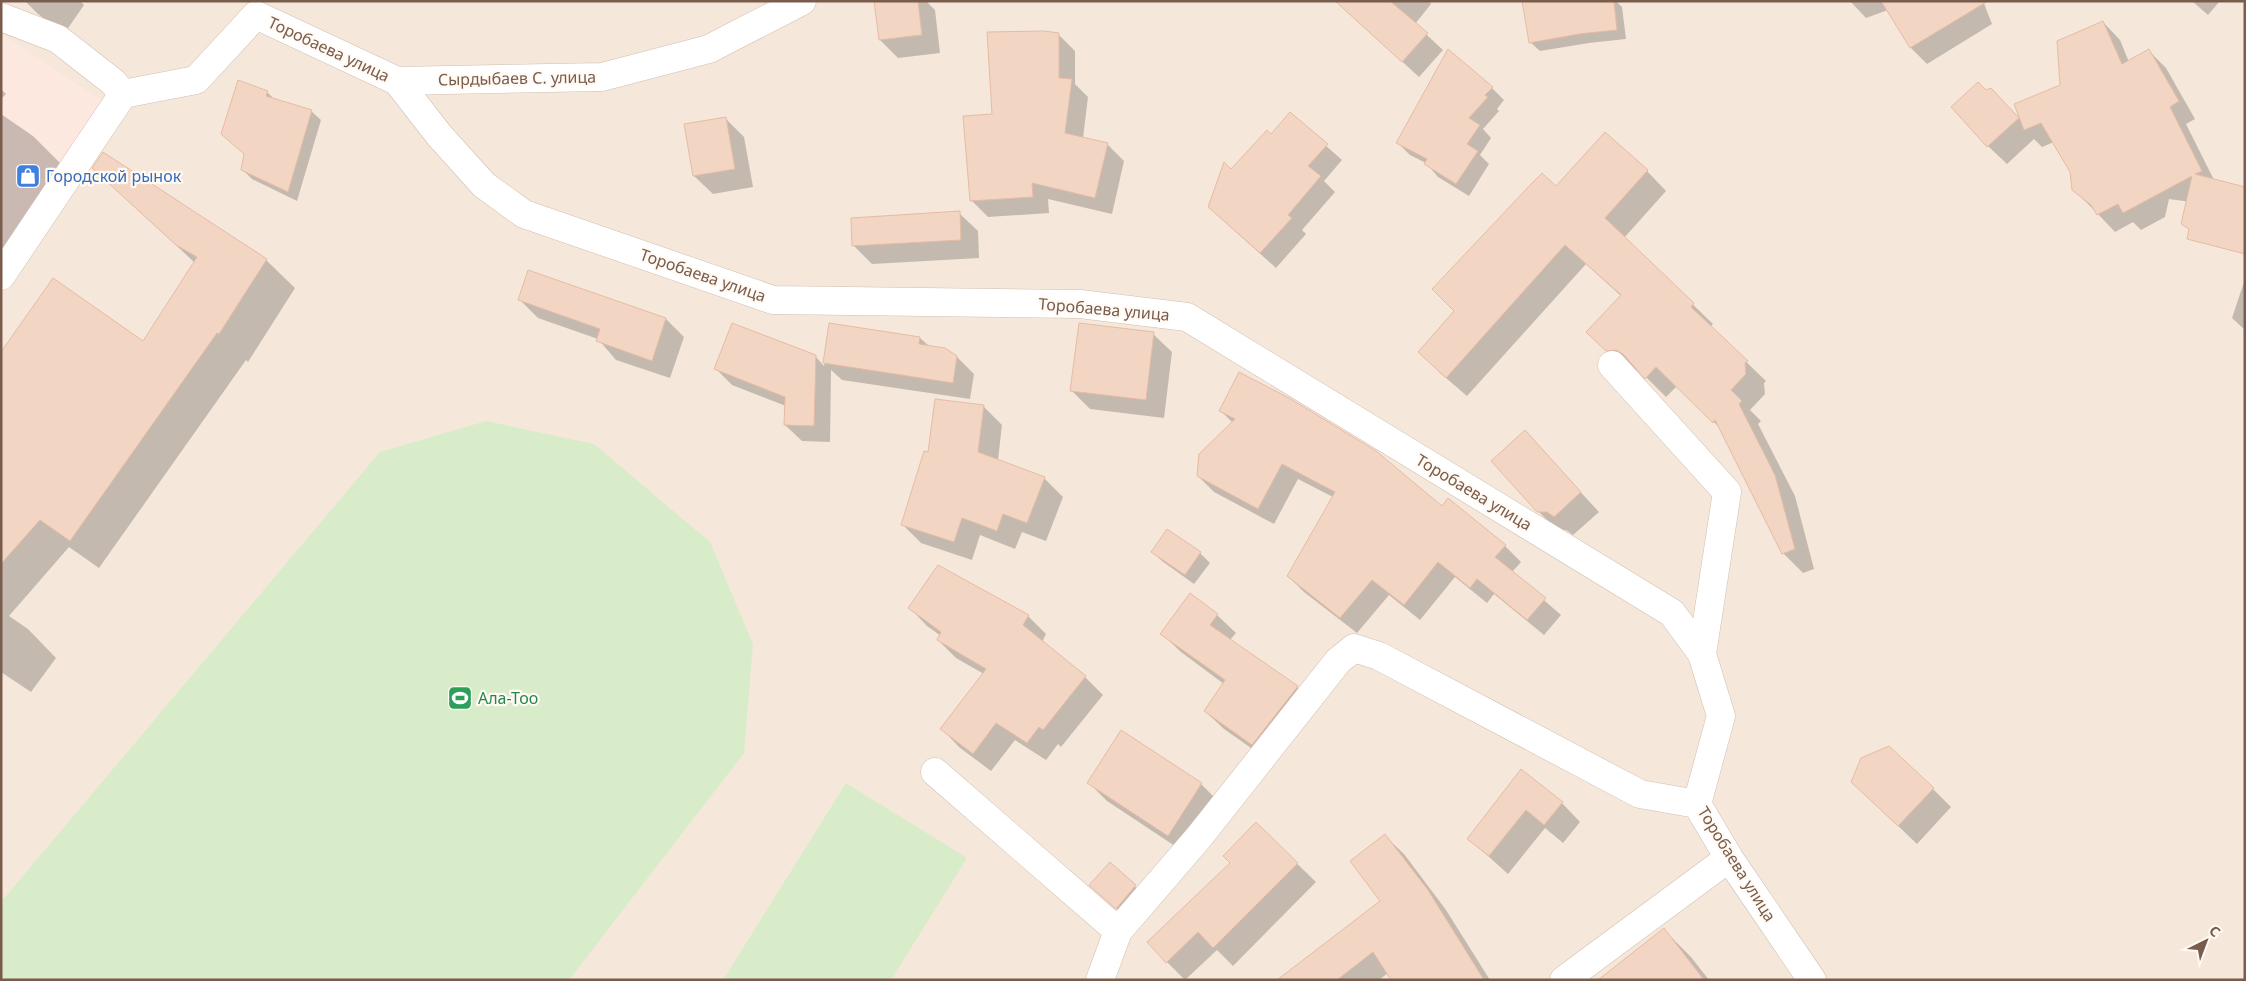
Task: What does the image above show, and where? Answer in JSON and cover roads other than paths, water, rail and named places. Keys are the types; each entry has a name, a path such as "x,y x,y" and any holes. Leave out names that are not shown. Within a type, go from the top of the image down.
{"street":[{"name":"Сырдыбаев С. улица","path":"398,81 602,77 710,49 802,1"},
{"name":"Торобаева улица","path":"123,94 196,80 256,15 398,81 439,134 484,185 524,214 773,300 1080,304 1186,317 1672,613 1702,654 1721,716 1697,804 1729,858 1812,980"},
{"path":"1,17 58,39 113,82 123,94 1,276"},
{"path":"1612,364 1727,492 1702,654"},
{"path":"1100,980 1118,931 1199,837 1338,661 1354,648 1379,656 1640,794 1697,804"},
{"path":"935,772 1118,931"},
{"path":"1564,980 1729,858"}],"place":[{"name":"Городской рынок","path":"28,176"},
{"name":"Ала-Тоо","path":"460,698"}]}
